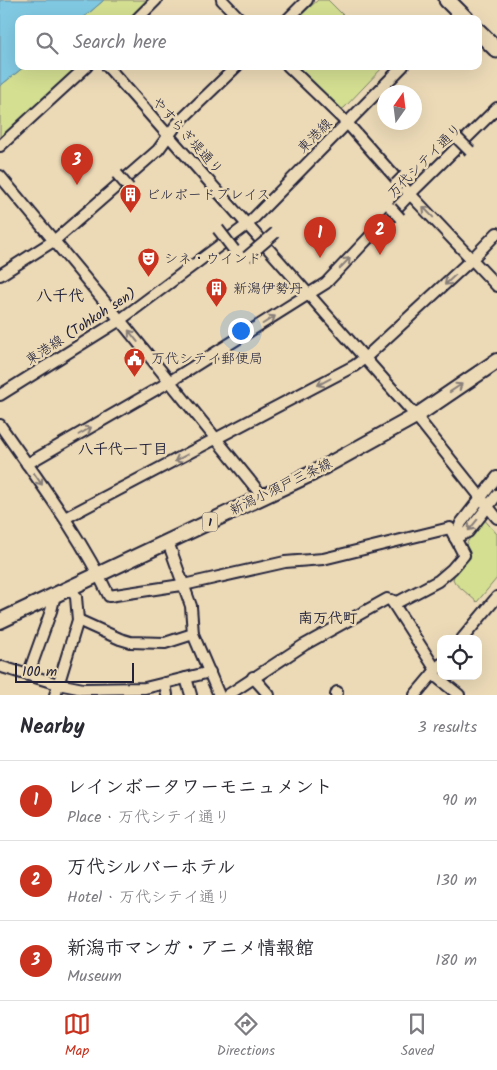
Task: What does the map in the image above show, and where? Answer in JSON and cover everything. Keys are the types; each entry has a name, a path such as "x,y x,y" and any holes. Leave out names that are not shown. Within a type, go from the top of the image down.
{"highway":[{"path":"482,36 497,50"}],"main road":[{"name":"新潟小須戸三条線","path":"0,621 312,473 416,416 497,361"}],"street":[{"path":"141,15 156,0"},
{"path":"222,0 236,15"},
{"path":"292,15 307,0"},
{"path":"0,146 83,70"},
{"name":"やすらぎ堤通り","path":"110,70 416,416 497,518"},
{"path":"0,274 55,240 158,150 177,124 233,70"},
{"path":"292,70 347,123 410,194 497,286"},
{"name":"東港線","path":"247,225 399,70"},
{"name":"万代シテイ通り","path":"27,464 170,382 326,283 410,194 497,108"},
{"path":"456,137 470,151"},
{"path":"117,174 129,188"},
{"path":"396,184 405,175"},
{"path":"0,176 55,240 263,497"},
{"path":"391,208 400,218"},
{"name":"東港線 (Tohkoh sen)","path":"0,395 120,320 247,225"},
{"path":"218,229 234,250"},
{"path":"247,257 275,233"},
{"path":"65,518 354,366 365,358 497,234"},
{"path":"0,425 65,518 99,575 109,596 184,584 285,562 323,558 450,528 464,555 438,581 398,602 387,599 304,645 228,695"},
{"path":"455,538 461,523 497,476"},
{"path":"455,538 468,532 497,495"},
{"path":"168,542 191,606 193,634 219,695"},
{"path":"55,695 78,620 76,597 71,588"},
{"path":"28,675 55,595"},
{"path":"391,600 436,669 460,695"},
{"path":"466,635 495,603"},
{"path":"78,620 130,642 165,643 193,634"},
{"path":"2,667 58,684 100,692 132,691 210,672"},
{"path":"415,695 436,669"},
{"path":"253,677 269,695"},
{"path":"186,678 191,695"},
{"path":"165,683 167,695"}],"green space":[{"path":"104,0 151,0 136,15 87,15"},
{"path":"318,0 328,0 343,15 301,15"},
{"path":"20,70 76,70 0,142 0,86"},
{"path":"300,70 380,70 344,108 340,110"},
{"path":"482,517 497,534 497,578 477,602 455,583 453,579 467,543"}],"water":[{"path":"0,0 104,0 87,15 15,15 15,70 20,70 0,86"}],"place":[{"name":"新潟市マンガ・アニメ情報館","path":"77,185"},
{"name":"ビルボードプレイス","path":"130,214"},
{"name":"万代シルバーホテル","path":"380,255"},
{"name":"レインボータワーモニュメント","path":"320,258"},
{"name":"シネ・ウインド","path":"148,278"},
{"name":"新潟伊勢丹","path":"217,308"},
{"name":"万代シテイ郵便局","path":"135,378"}],"district":[{"name":"八千代","path":"60,296"},
{"name":"八千代一丁目","path":"123,450"},
{"name":"南万代町","path":"328,619"}]}
